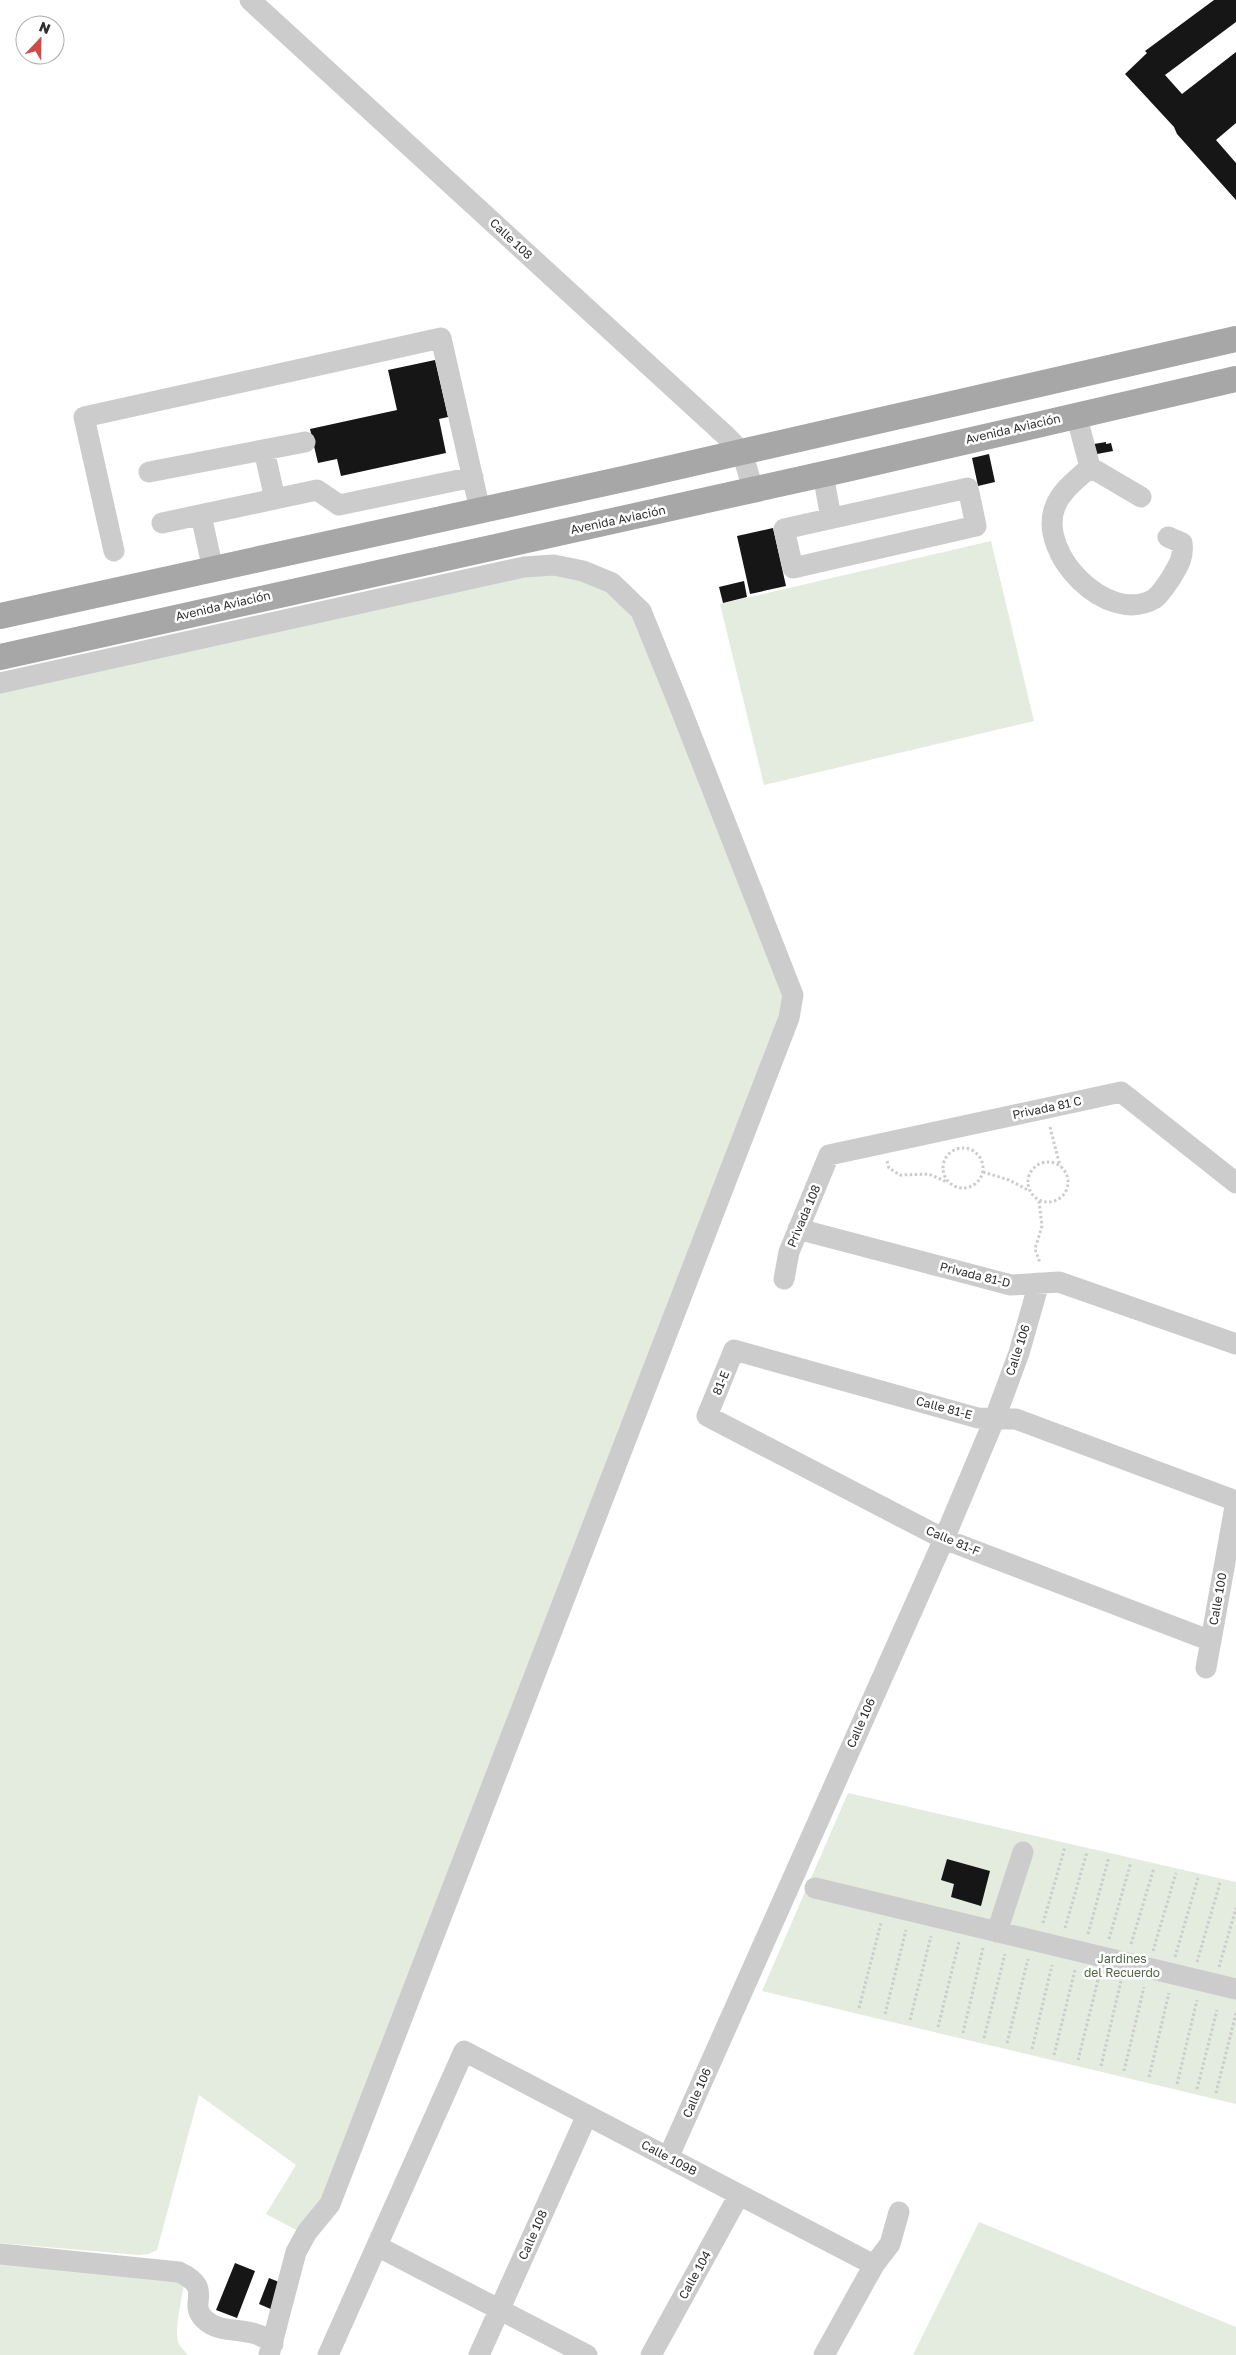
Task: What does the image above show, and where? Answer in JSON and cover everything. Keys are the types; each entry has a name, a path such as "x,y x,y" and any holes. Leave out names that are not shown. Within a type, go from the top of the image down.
{"main road":[{"path":"0,616 742,452 1236,339"},
{"path":"1067,378 1076,414"},
{"name":"Avenida Aviación","path":"0,657 823,474 1236,378"}],"street":[{"path":"254,3 278,0"},
{"name":"Calle 108","path":"254,3 742,452"},
{"path":"114,550 84,417 441,338 480,510"},
{"path":"1076,414 1090,468 1141,497"},
{"path":"149,472 305,442"},
{"path":"264,450 275,499"},
{"path":"742,452 753,489"},
{"path":"1090,468 1066,490 1054,506 1051,525 1060,553 1072,572 1092,591 1113,602 1133,606 1155,598 1181,562 1182,543 1168,537"},
{"path":"823,474 831,518"},
{"path":"162,523 317,490 339,505 473,477"},
{"path":"968,488 976,526 793,568 784,529 831,518 968,488"},
{"path":"201,515 213,570"},
{"path":"0,683 524,567 554,565 583,571 612,583 640,611 680,707 792,995 789,1018 330,2204 307,2232 296,2252 271,2349"},
{"name":"Privada 81 C","path":"830,1155 1121,1092 1236,1183"},
{"name":"Privada 108","path":"784,1278 789,1252 830,1155"},
{"name":"Privada 81-D","path":"798,1229 1011,1285 1039,1273 1059,1282 1236,1344"},
{"name":"Calle 106","path":"668,2158 944,1539 995,1418 1019,1353 1039,1273"},
{"name":"Calle 81-E","path":"734,1350 968,1415 1016,1419 1236,1501"},
{"name":"81-E","path":"707,1416 734,1350"},
{"name":"Calle 81-F","path":"707,1416 944,1539 1210,1641"},
{"name":"Calle 100","path":"1206,1668 1236,1501"},
{"path":"996,1941 1023,1852"},
{"path":"816,1888 996,1941 1236,1989"},
{"name":"Calle 109B","path":"377,2246 464,2051 874,2266"},
{"name":"Calle 108","path":"478,2355 586,2115"},
{"name":"Calle 104","path":"651,2355 739,2195"},
{"path":"824,2355 874,2266 890,2244 899,2212"},
{"path":"328,2355 377,2246 587,2355"},
{"path":"0,2254 179,2272 193,2278 199,2287 199,2310 204,2319 223,2329 255,2332 271,2349"}],"path":[{"path":"1050,1124 1060,1166"},
{"path":"956,1148 970,1148 976,1151 983,1162 983,1172 979,1181 968,1188 954,1186 949,1182 944,1177 943,1163 950,1151 956,1148"},
{"path":"885,1153 888,1168 893,1172 900,1175 929,1174 949,1182"},
{"path":"1029,1191 1027,1178 1035,1166 1048,1162 1060,1166 1065,1171 1068,1183 1063,1196 1052,1202 1039,1201"},
{"path":"983,1172 1009,1180 1029,1191 1039,1201 1042,1226 1035,1249 1039,1273"},
{"path":"1041,1929 1065,1847"},
{"path":"1063,1935 1087,1852"},
{"path":"1086,1940 1109,1857"},
{"path":"1108,1945 1131,1862"},
{"path":"1130,1951 1154,1868"},
{"path":"1151,1956 1176,1873"},
{"path":"1173,1962 1198,1878"},
{"path":"1196,1967 1220,1883"},
{"path":"1219,1969 1236,1908"},
{"path":"859,2008 882,1918"},
{"path":"885,2014 908,1924"},
{"path":"910,2020 932,1930"},
{"path":"938,2027 960,1937"},
{"path":"963,2033 996,1941"},
{"path":"984,2038 996,1941"},
{"path":"1007,2043 1030,1954"},
{"path":"1032,2049 1053,1960"},
{"path":"1054,2055 1076,1965"},
{"path":"1078,2060 1100,1971"},
{"path":"1101,2066 1122,1977"},
{"path":"1124,2072 1145,1982"},
{"path":"1149,2077 1170,1988"},
{"path":"1177,2084 1198,1995"},
{"path":"1197,2089 1216,2010"},
{"path":"1216,2093 1236,2013"}],"green space":[{"path":"991,541 1034,721 764,785 720,604"},
{"path":"573,574 630,605 791,996 337,2179 302,2233 266,2214 296,2165 199,2095 157,2250 149,2254 139,2255 0,2243 0,689 499,578"},
{"name":"Jardines del Recuerdo","path":"848,1793 1236,1882 1236,2104 762,1991"},
{"path":"979,2222 1236,2327 1236,2355 913,2355"},
{"path":"0,2259 185,2278 177,2336 179,2344 188,2355 0,2355"}],"building":[{"path":"1214,0 1236,0 1236,22 1165,75 1182,94 1236,52 1236,123 1216,140 1236,163 1236,200 1177,134 1174,127 1125,74 1147,53 1145,51"},
{"path":"435,360 448,417 439,419 446,453 341,476 337,459 318,463 310,429 397,410 388,370"},
{"path":"1106,442 1106,444 1111,443 1113,451 1097,454 1094,444"},
{"path":"989,454 995,482 978,486 972,458"},
{"path":"773,528 786,586 750,594 737,536"},
{"path":"744,581 747,597 723,603 719,587"},
{"path":"947,1859 990,1871 981,1906 951,1897 954,1884 941,1880"},
{"path":"235,2263 255,2271 237,2318 216,2310"},
{"path":"269,2278 284,2284 273,2310 259,2304"}]}
